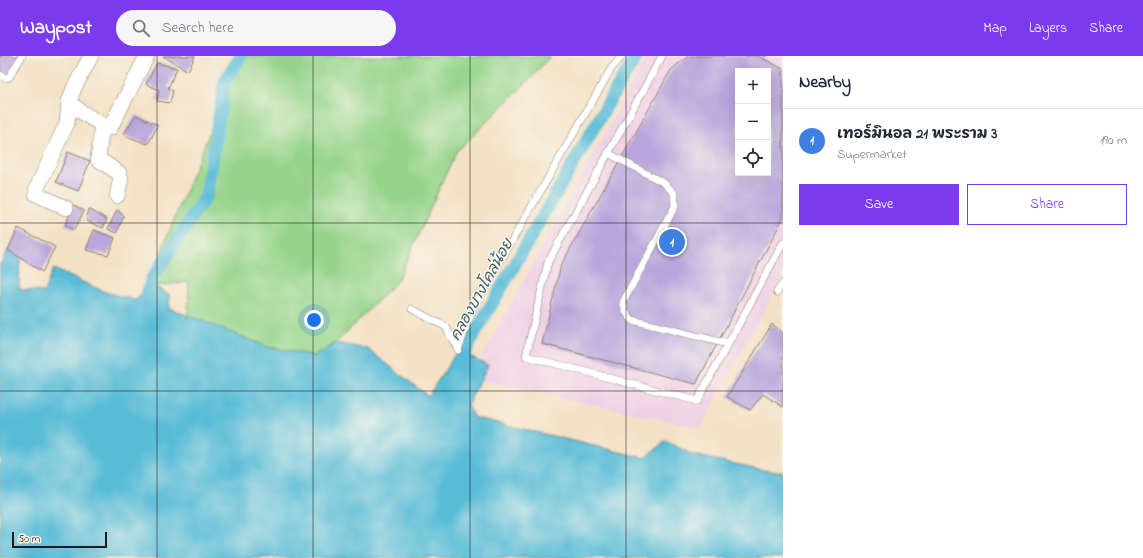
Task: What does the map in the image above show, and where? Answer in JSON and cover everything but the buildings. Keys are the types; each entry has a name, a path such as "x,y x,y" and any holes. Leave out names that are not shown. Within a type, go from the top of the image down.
{"street":[{"path":"66,208 36,194 36,190 67,123 69,102 74,88 90,56"},
{"path":"69,102 80,111 107,128 110,128 147,56"},
{"path":"102,124 98,159 119,172 121,178 117,196"}],"lane":[{"path":"0,75 6,78 9,77 22,56"},
{"path":"412,309 446,327 458,350 472,310 610,68 622,56"},
{"path":"662,56 548,262 526,356 697,401 783,243"},
{"path":"608,153 664,183 674,193 675,206 623,302 626,312 632,320 728,344"},
{"path":"778,292 783,284"}],"shaded area":[{"path":"650,56 783,56 783,274 701,428 470,378 644,62"}],"green space":[{"path":"247,56 550,56 531,78 456,152 397,281 336,343 315,356 267,347 188,316 189,282 154,286 163,247 230,82"}],"water":[{"path":"8,250 20,255 19,289 44,292 53,269 105,292 135,300 154,286 170,295 169,308 268,347 315,356 336,343 368,349 428,396 458,350 488,365 468,404 473,417 645,458 666,441 693,455 764,470 783,472 783,558 0,558 0,264"}],"waterway":[{"path":"144,307 151,280 206,196 225,81 241,56"},
{"name":"คลองบางโคล่น้อย","path":"457,370 470,342 621,81 637,56"}],"place":[{"name":"เทอร์มินอล 21 พระราม 3","path":"672,242"}]}
